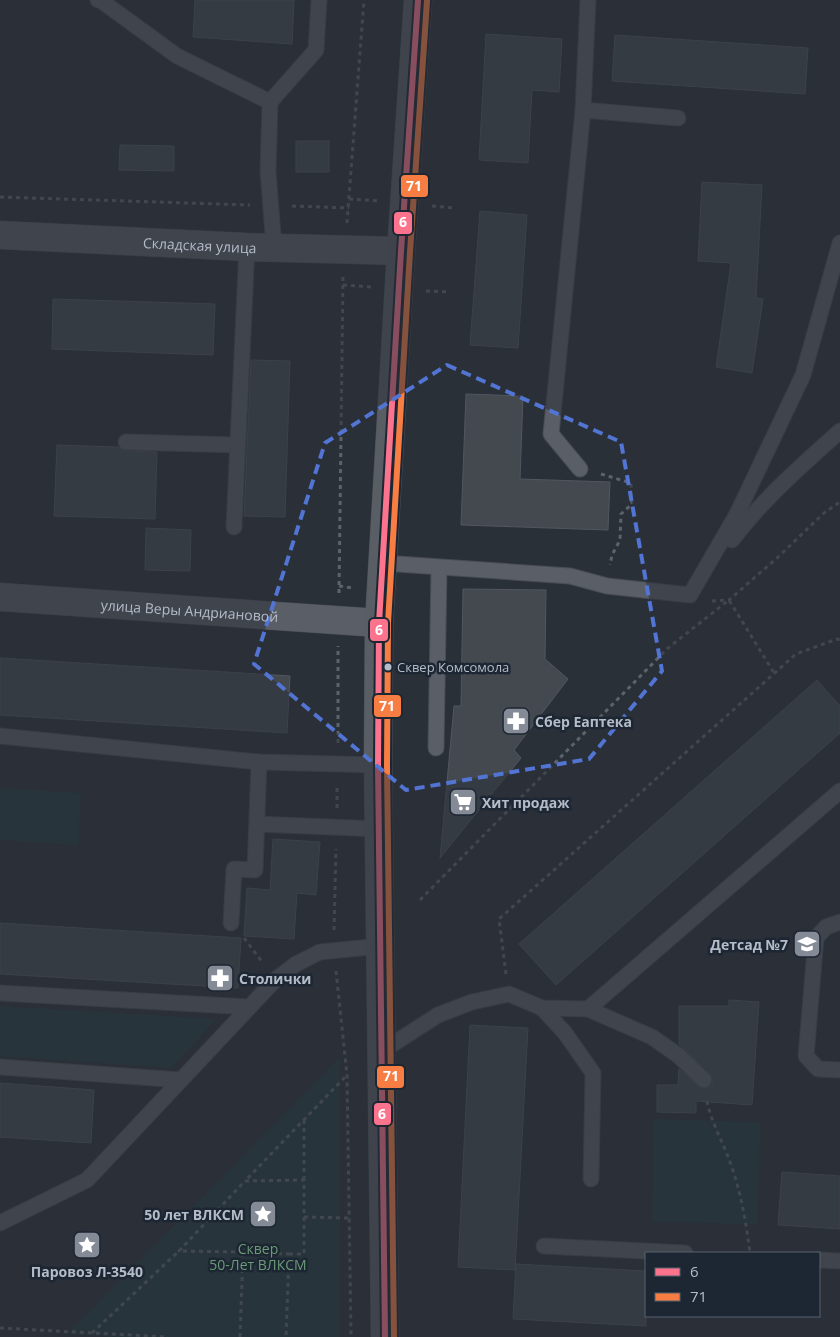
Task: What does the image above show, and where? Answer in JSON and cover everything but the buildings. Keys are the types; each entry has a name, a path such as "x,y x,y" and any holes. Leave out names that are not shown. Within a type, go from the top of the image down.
{"main road":[{"path":"385,1337 378,765 379,623 418,0"}],"street":[{"name":"Складская улица","path":"0,235 261,247 401,251"},
{"name":"улица Веры Андриановой","path":"0,597 379,623"}],"lane":[{"path":"98,0 177,56 270,102"},
{"path":"234,527 238,445 261,247 272,206 268,171 270,102 316,50 319,0"},
{"path":"580,469 551,434 583,110 588,0"},
{"path":"583,110 678,118"},
{"path":"690,595 737,514 803,376 840,243"},
{"path":"690,595 747,519 790,475 840,431"},
{"path":"126,442 238,445"},
{"path":"382,563 570,576 607,586 690,595"},
{"path":"436,748 439,568"},
{"path":"0,736 259,762 378,765"},
{"path":"231,923 234,869 255,870 259,762"},
{"path":"588,1009 840,791"},
{"path":"257,824 379,829"},
{"path":"840,922 826,927 816,938 806,1056 818,1069 840,1070"},
{"path":"0,1223 87,1180 275,980 296,964 320,952 381,946"},
{"path":"0,993 249,1007"},
{"path":"382,1050 438,1015 472,1002 509,994 542,1008 588,1009 652,1037 679,1056 704,1080"},
{"path":"542,1008 565,1033 593,1073 591,1179"},
{"path":"0,1067 181,1080"},
{"path":"544,1246 665,1252"},
{"path":"820,1260 840,1261"}],"path":[{"path":"349,1337 351,1335 347,1075 334,950 343,285 364,0"},
{"path":"0,196 348,208"},
{"path":"580,469 631,482 632,504 621,514 620,540 612,555 607,586"},
{"path":"420,900 668,648 729,600 824,513 840,502"},
{"path":"690,595 704,601 729,600"},
{"path":"729,600 774,673"},
{"path":"509,994 498,919 796,654 837,639 840,640"},
{"path":"231,923 275,980"},
{"path":"92,1333 179,1251 347,1075"},
{"path":"704,1080 709,1112 731,1164 744,1209 750,1252"},
{"path":"179,1251 304,1254 304,1119"},
{"path":"245,1180 304,1180"},
{"path":"304,1217 349,1218"},
{"path":"240,1337 243,1252"},
{"path":"286,1337 288,1254"},
{"path":"0,1328 168,1337"}],"highlighted area":[{"path":"447,365 621,442 662,671 589,759 406,790 254,664 325,443"}],"green space":[{"path":"0,788 81,793 78,845 0,840"},
{"path":"0,1006 216,1019 171,1068 0,1056"},
{"name":"Сквер 50-Лет ВЛКСМ","path":"340,1058 340,1337 117,1337 67,1334"},
{"path":"654,1119 760,1122 757,1224 652,1222"}],"transit line":[{"name":"6","path":"385,1337 378,765 379,623 418,0"},
{"name":"71","path":"394,1337 387,765 388,623 427,1"}],"place":[{"name":"Сквер Комсомола","path":"388,667"},
{"name":"Сбер Еаптека","path":"516,721"},
{"name":"Хит продаж","path":"463,802"},
{"name":"Детсад №7","path":"807,944"},
{"name":"Столички","path":"220,978"},
{"name":"50 лет ВЛКСМ","path":"263,1214"},
{"name":"Паровоз Л-3540","path":"87,1245"}]}
